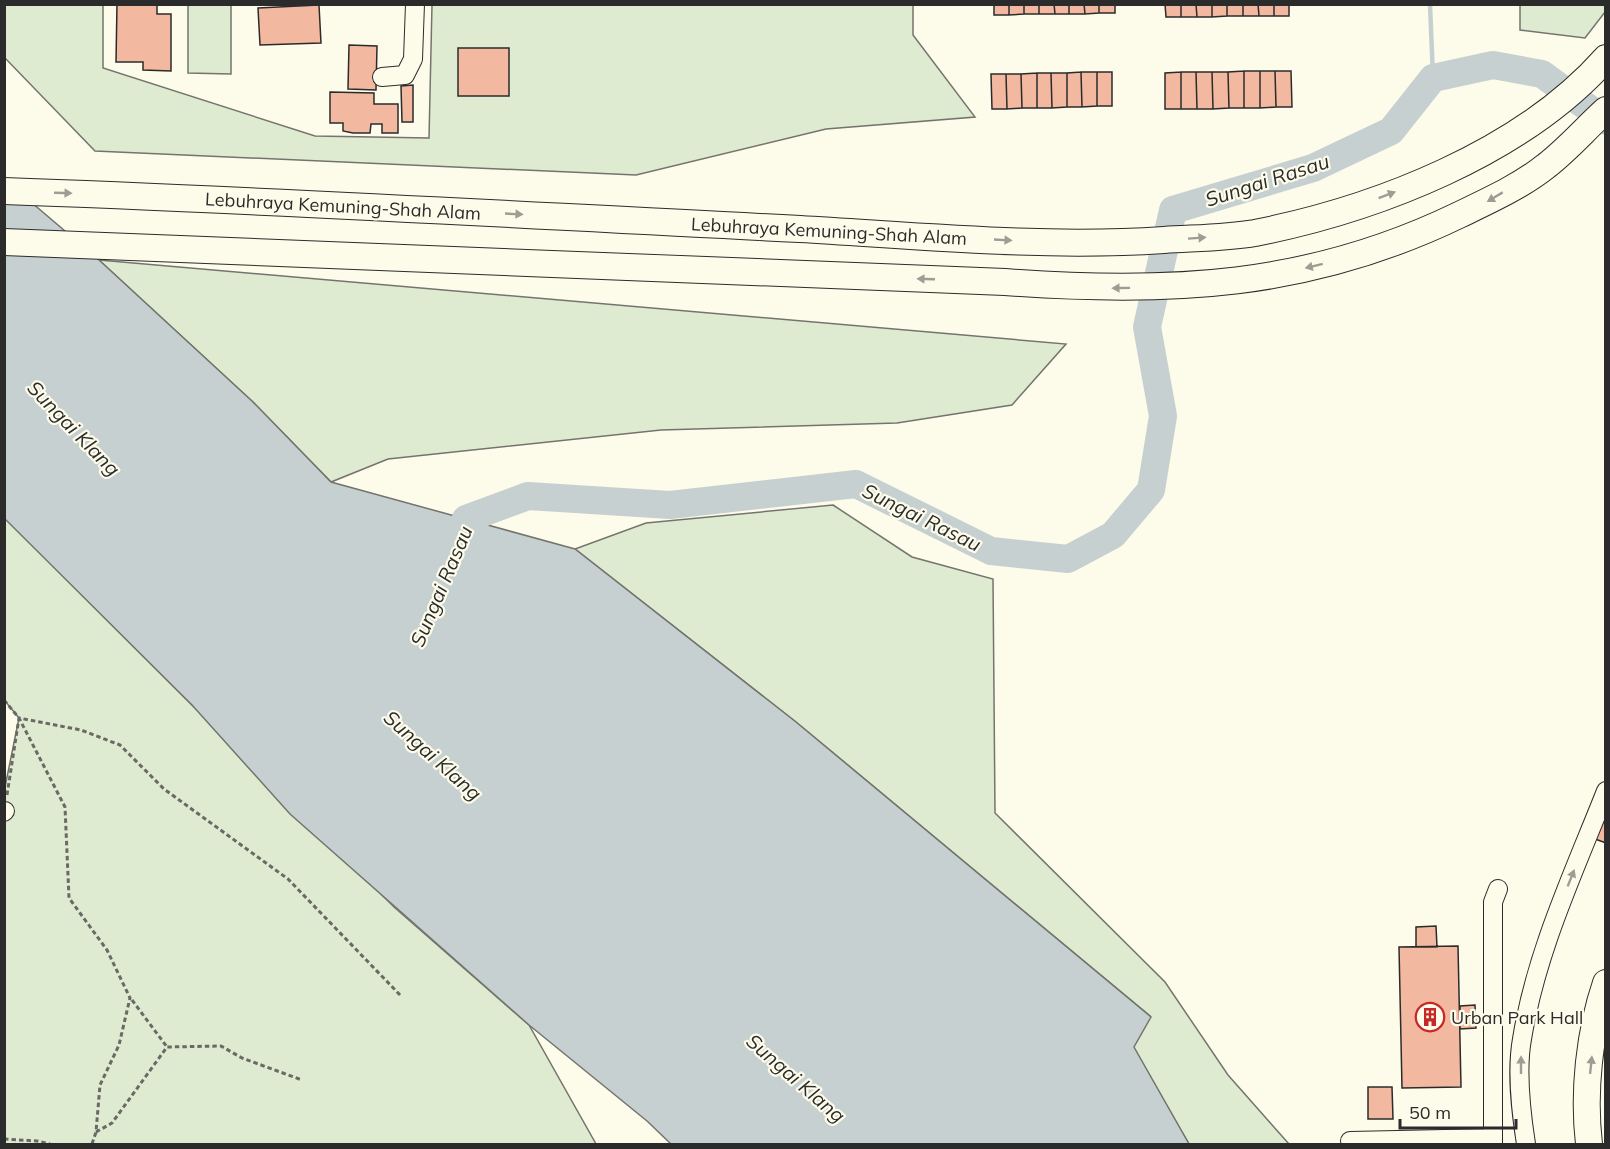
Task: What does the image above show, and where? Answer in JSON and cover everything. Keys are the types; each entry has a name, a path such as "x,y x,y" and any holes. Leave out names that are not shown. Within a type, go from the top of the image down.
{"highway":[{"name":"Lebuhraya Kemuning-Shah Alam","path":"4,191 183,197 1092,244 1251,233 1365,204 1423,181 1488,149 1544,114 1593,72 1605,58"},
{"path":"1546,167 1605,110"},
{"path":"4,242 1005,282 1092,288 1217,284 1271,277 1314,267 1412,237 1487,202 1605,130"},
{"path":"1589,1144 1586,1114 1596,1011 1605,983"}],"lane":[{"path":"382,77 405,75 413,59 415,4"},
{"path":"1526,1144 1521,1041 1531,996 1545,943 1605,791"},
{"path":"1350,1141 1493,1142 1493,902 1498,889"},
{"path":"1575,1144 1586,1114"}],"path":[{"path":"4,700 19,718 65,807 69,898 107,950 130,998 167,1047"},
{"path":"5,812 19,718"},
{"path":"19,718 81,730 120,745 164,789 288,879 402,997"},
{"path":"92,1144 96,1132 100,1085 119,1046 130,998"},
{"path":"167,1047 221,1046 242,1058 302,1080"},
{"path":"96,1132 112,1123 167,1047"},
{"path":"4,1139 50,1144"}],"green space":[{"path":"5,5 103,5 103,68 315,136 429,138 432,5 913,5 913,35 975,117 826,129 636,175 95,151 5,58"},
{"path":"188,5 231,5 231,74 188,73"},
{"path":"1520,5 1605,5 1605,12 1585,38 1520,30"},
{"path":"99,260 1066,344 1012,405 897,423 661,430 388,459 331,482 253,402"},
{"path":"833,505 912,557 993,579 995,813 1165,982 1228,1075 1289,1144 1189,1144 1133,1047 1150,1016 796,722 575,549 646,523"},
{"path":"4,517 394,907 529,1025 596,1144 5,1144 4,792 19,718 5,701"}],"water":[{"name":"Sungai Klang","path":"4,179 99,260 253,402 331,482 575,549 796,722 1151,1017 1134,1047 1189,1144 671,1144 647,1121 529,1025 290,814 192,705 5,519"}],"building":[{"path":"117,4 157,4 157,14 171,14 171,71 143,70 143,62 116,62"},
{"path":"994,4 1009,4 1009,15 994,15"},
{"path":"1009,4 1024,4 1024,14 1009,15"},
{"path":"1024,4 1039,4 1039,14 1024,14"},
{"path":"1039,4 1054,4 1055,14 1039,14"},
{"path":"1054,4 1069,4 1069,14 1055,14"},
{"path":"1069,4 1084,4 1085,14 1069,14"},
{"path":"1084,4 1099,4 1099,13 1085,14"},
{"path":"1099,4 1115,4 1115,13 1099,13"},
{"path":"1165,4 1181,4 1181,17 1166,17"},
{"path":"1181,4 1196,4 1197,17 1181,17"},
{"path":"1196,4 1212,4 1212,17 1197,17"},
{"path":"1212,4 1227,4 1227,16 1212,17"},
{"path":"1227,4 1243,4 1243,16 1227,16"},
{"path":"1243,4 1258,4 1259,16 1243,16"},
{"path":"1258,4 1274,4 1274,16 1259,16"},
{"path":"1274,4 1289,4 1289,16 1274,16"},
{"path":"319,5 321,43 260,45 258,8"},
{"path":"349,45 377,46 376,90 348,89"},
{"path":"458,48 509,48 509,96 458,96"},
{"path":"1244,71 1260,71 1260,108 1244,108"},
{"path":"1244,71 1244,108 1229,108 1228,72"},
{"path":"1260,71 1275,71 1276,107 1260,108"},
{"path":"1275,71 1291,71 1292,107 1276,107"},
{"path":"1081,72 1097,72 1097,106 1082,107"},
{"path":"1081,72 1082,107 1067,107 1067,73"},
{"path":"1097,72 1112,72 1112,106 1097,106"},
{"path":"1181,72 1196,72 1197,109 1181,109"},
{"path":"1181,72 1181,109 1165,109 1165,73"},
{"path":"1196,72 1212,72 1213,109 1197,109"},
{"path":"1212,72 1228,72 1229,108 1213,109"},
{"path":"1037,73 1051,73 1052,108 1037,108"},
{"path":"1037,73 1037,108 1022,108 1021,74"},
{"path":"1051,73 1067,73 1067,107 1052,108"},
{"path":"991,74 1006,74 1007,109 992,109"},
{"path":"1006,74 1021,74 1022,108 1007,109"},
{"path":"413,85 413,122 402,122 401,86"},
{"path":"330,92 374,93 374,104 398,104 398,133 382,133 382,124 371,124 370,133 343,131 343,123 330,123"},
{"path":"1606,812 1606,843 1595,839"},
{"path":"1436,926 1437,947 1416,947 1416,927"},
{"name":"Urban Park Hall","path":"1458,946 1461,1087 1402,1088 1399,947"},
{"path":"1475,1005 1476,1028 1460,1029 1460,1006"},
{"path":"1368,1087 1392,1087 1393,1119 1368,1119"}],"waterway":[{"path":"1430,4 1433,78"},
{"name":"Sungai Rasau","path":"452,554 466,519 528,496 670,505 856,484 991,551 1068,559 1113,535 1151,490 1163,416 1147,327 1173,210 1313,168 1391,131 1433,78 1493,65 1542,74 1606,121"}],"place":[{"name":"Urban Park Hall","path":"1430,1017"}]}
